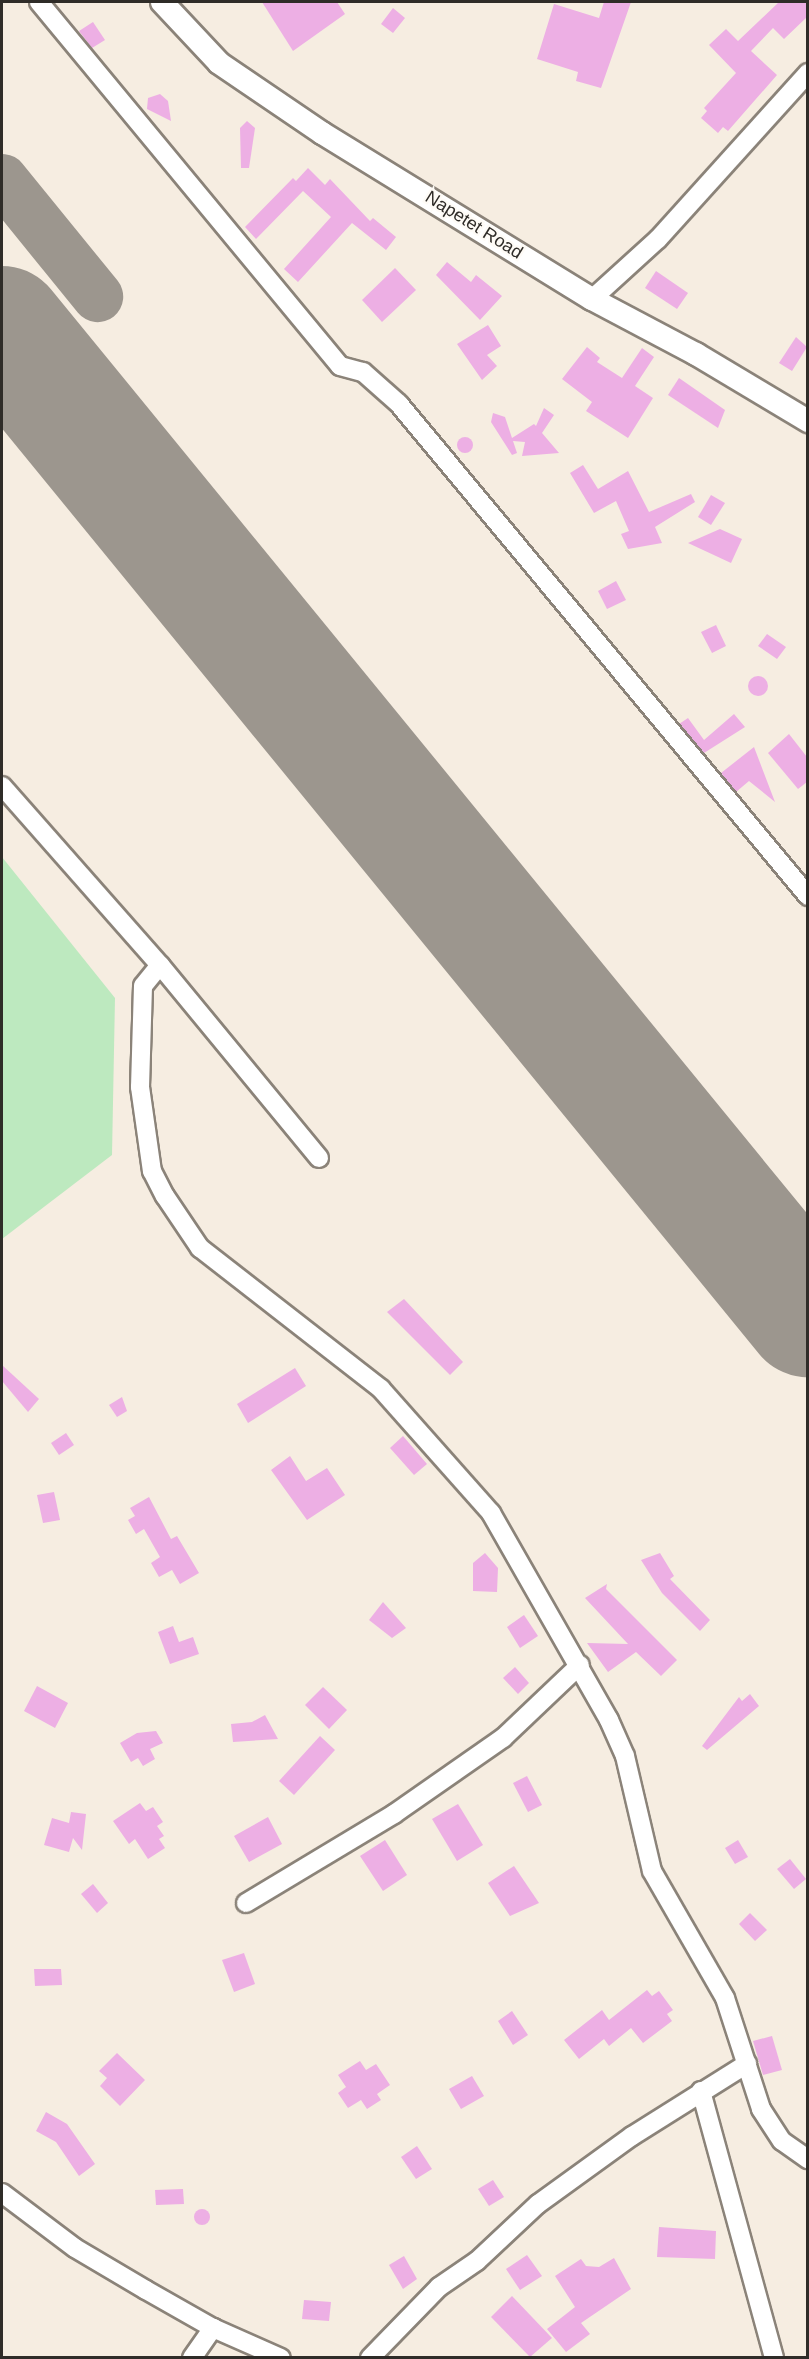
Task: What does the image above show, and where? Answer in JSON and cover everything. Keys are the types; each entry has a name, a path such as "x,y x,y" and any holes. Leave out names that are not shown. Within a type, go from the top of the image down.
{"main road":[{"name":"Napetet Road","path":"162,2 192,38 245,81 322,134 592,299 696,354 807,421"}],"street":[{"path":"39,2 340,366 363,372 399,404 807,896"},
{"path":"592,299 658,239 807,73"},
{"path":"2,786 160,966 320,1158"},
{"path":"160,966 143,986 140,1087 152,1171 165,1196 200,1248 304,1332 361,1372 415,1423 491,1513 580,1665 625,1755 652,1872 725,1998 768,2123 782,2141 807,2159"},
{"path":"246,1903 394,1814 503,1737 580,1665"},
{"path":"370,2358 439,2286 477,2261 538,2204 701,2091 747,2064"},
{"path":"701,2091 774,2358"},
{"path":"2,2193 75,2248 213,2328 281,2358"},
{"path":"192,2358 213,2328"}],"green space":[{"path":"2,857 115,998 112,1155 2,1239"}],"building":[{"path":"262,2 337,2 345,14 293,51"},
{"path":"604,2 631,2 601,88 576,81 578,72 537,59 554,4 599,18"},
{"path":"779,2 807,2 807,17 784,39 773,28 751,51 777,75 728,131 723,127 718,133 701,118 707,111 704,108 736,73 709,45 726,29 738,41"},
{"path":"393,8 405,18 393,33 381,24"},
{"path":"93,22 105,40 92,48 79,31"},
{"path":"160,94 168,101 171,121 147,109 148,98"},
{"path":"247,121 255,128 249,168 241,168 240,128"},
{"path":"308,168 325,185 330,179 370,221 373,218 396,237 386,250 352,223 298,282 284,269 331,217 303,191 256,239 245,227 293,178 296,181"},
{"path":"447,262 471,282 476,275 502,296 480,320 436,275"},
{"path":"395,268 416,290 382,322 362,300"},
{"path":"656,271 688,293 677,309 645,288"},
{"path":"488,325 501,346 487,355 497,366 482,380 457,344"},
{"path":"796,337 807,347 792,371 779,363"},
{"path":"587,347 600,358 597,362 622,378 642,348 654,357 635,386 653,398 628,438 586,411 592,402 562,379"},
{"path":"679,378 725,410 718,428 668,395"},
{"path":"544,408 554,415 542,433 559,453 522,456 525,442 513,441 517,453 512,455 491,422 493,413 505,417 512,438 534,424 536,426"},
{"path":"462,437 468,437 473,445 471,451 462,453 457,448 457,442"},
{"path":"583,465 598,489 628,471 649,512 691,494 695,502 655,527 662,543 628,549 621,534 629,531 616,501 594,513 570,473"},
{"path":"711,495 725,503 711,525 698,517"},
{"path":"720,529 742,539 731,563 688,543"},
{"path":"616,581 626,600 607,609 598,591"},
{"path":"716,625 726,646 712,653 701,632"},
{"path":"767,634 786,647 777,659 758,646"},
{"path":"758,676 765,679 768,686 765,693 758,696 751,693 748,686 751,679"},
{"path":"734,714 745,727 704,753 679,724 688,718 704,740"},
{"path":"789,734 807,757 807,782 798,789 768,753"},
{"path":"754,747 775,802 749,781 736,792 721,773"},
{"path":"404,1299 463,1362 450,1375 387,1312"},
{"path":"2,1365 39,1399 28,1412 2,1381"},
{"path":"295,1368 306,1386 248,1423 237,1404"},
{"path":"122,1397 127,1411 117,1417 109,1405"},
{"path":"66,1433 74,1445 59,1455 51,1443"},
{"path":"403,1436 427,1464 414,1475 390,1448"},
{"path":"290,1456 306,1481 327,1468 345,1495 307,1520 271,1470"},
{"path":"54,1492 60,1520 43,1523 37,1495"},
{"path":"149,1497 171,1539 177,1536 199,1573 180,1584 172,1570 159,1577 151,1563 160,1557 144,1529 136,1534 128,1520 135,1516 130,1508"},
{"path":"485,1553 498,1568 497,1592 473,1591 473,1563"},
{"path":"660,1553 674,1576 670,1579 710,1620 700,1631 662,1593 641,1560"},
{"path":"607,1584 606,1589 677,1660 661,1676 636,1652 608,1672 587,1643 628,1644 585,1598"},
{"path":"383,1602 406,1628 392,1638 369,1620"},
{"path":"524,1615 538,1636 520,1648 507,1627"},
{"path":"173,1626 179,1642 193,1637 199,1654 170,1664 158,1632"},
{"path":"515,1667 529,1683 518,1694 503,1678"},
{"path":"37,1686 68,1703 55,1728 24,1711"},
{"path":"323,1687 347,1710 329,1729 305,1705"},
{"path":"750,1694 759,1706 707,1750 702,1746 739,1697 742,1701"},
{"path":"265,1715 278,1739 233,1742 231,1724 252,1722"},
{"path":"156,1731 163,1743 150,1749 155,1759 143,1766 138,1758 131,1762 120,1743 137,1733"},
{"path":"320,1736 335,1750 294,1795 279,1781"},
{"path":"527,1776 542,1805 528,1812 513,1783"},
{"path":"140,1803 146,1811 153,1807 163,1822 157,1826 164,1836 159,1839 165,1848 148,1859 135,1839 129,1844 113,1821"},
{"path":"458,1804 483,1845 457,1861 432,1819"},
{"path":"71,1812 86,1814 82,1850 73,1838 69,1852 44,1845 52,1818 69,1823"},
{"path":"268,1817 282,1844 249,1862 234,1836"},
{"path":"385,1840 407,1875 383,1891 360,1856"},
{"path":"738,1840 748,1857 735,1864 725,1848"},
{"path":"790,1859 806,1879 794,1889 777,1869"},
{"path":"514,1866 539,1903 510,1916 488,1883"},
{"path":"93,1884 108,1903 97,1913 81,1894"},
{"path":"750,1913 767,1930 755,1941 739,1924"},
{"path":"244,1953 255,1984 234,1992 222,1960"},
{"path":"34,1969 61,1969 62,1985 35,1986"},
{"path":"647,1990 652,1996 659,1991 673,2010 667,2014 672,2021 643,2043 631,2028 609,2046 604,2039 579,2059 564,2040 602,2010 609,2020"},
{"path":"512,2011 528,2035 513,2045 498,2021"},
{"path":"772,2036 782,2070 763,2075 753,2041"},
{"path":"117,2053 145,2080 120,2106 100,2086 107,2078 99,2071"},
{"path":"360,2061 366,2070 376,2064 390,2085 377,2094 381,2100 367,2109 361,2100 348,2108 338,2093 346,2087 338,2075"},
{"path":"472,2076 484,2096 461,2109 449,2089"},
{"path":"46,2112 67,2124 95,2164 79,2176 56,2142 36,2131"},
{"path":"417,2146 432,2169 416,2179 401,2157"},
{"path":"493,2180 504,2197 489,2206 478,2189"},
{"path":"183,2189 184,2204 156,2205 155,2190"},
{"path":"199,2209 205,2209 210,2217 208,2223 199,2225 194,2220 194,2214"},
{"path":"659,2227 716,2231 715,2259 657,2257"},
{"path":"527,2255 542,2276 520,2290 506,2269"},
{"path":"404,2256 417,2279 403,2289 389,2265"},
{"path":"614,2258 631,2289 581,2323 590,2334 566,2352 547,2329 575,2307 555,2276 581,2259 586,2266 599,2267"},
{"path":"512,2296 552,2338 530,2357 491,2317"},
{"path":"304,2300 331,2302 329,2321 302,2319"}],"taxiway":[{"path":"2,179 97,296"}],"runway":[{"path":"2,329 808,1314"}]}
